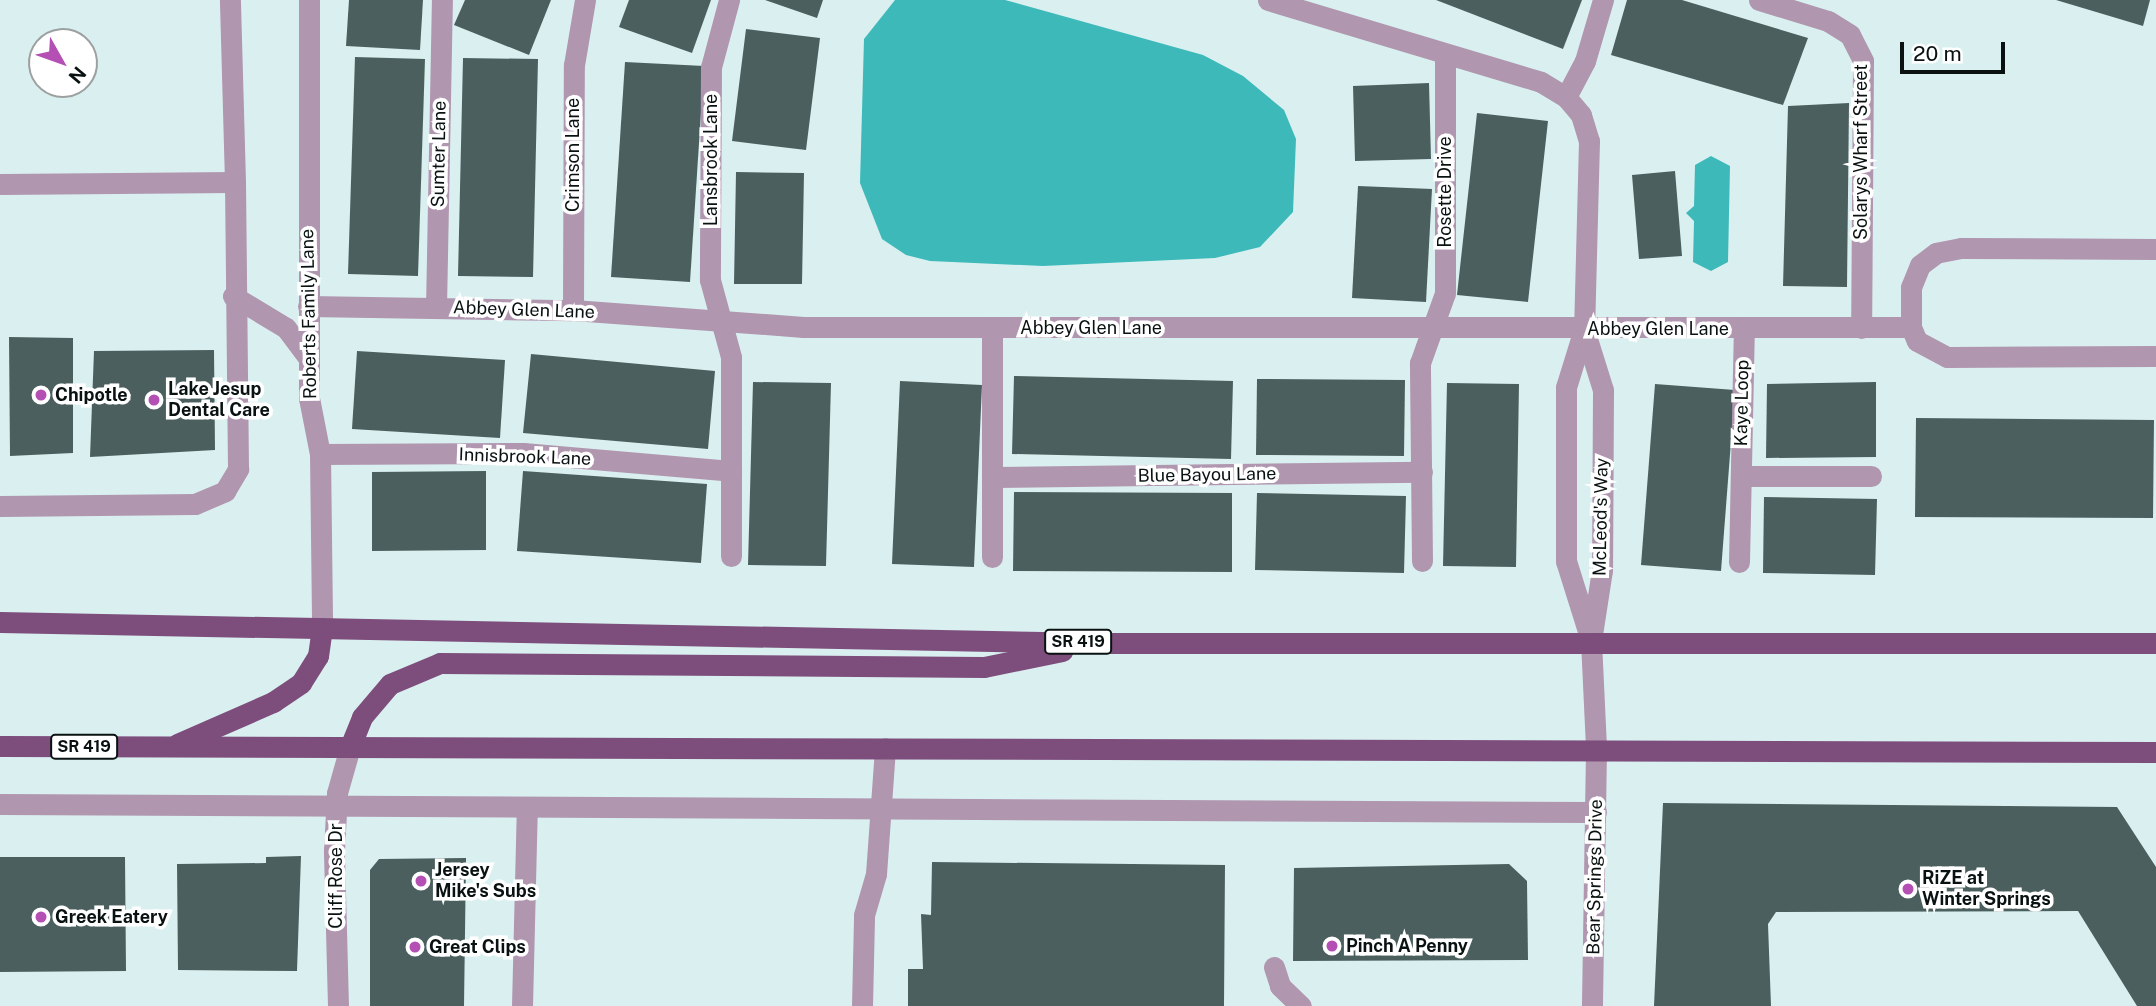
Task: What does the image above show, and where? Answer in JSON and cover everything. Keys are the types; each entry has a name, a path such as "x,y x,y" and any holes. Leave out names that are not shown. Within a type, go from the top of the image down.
{"main road":[{"name":"SR 419","path":"0,622 1098,643 2156,643"},
{"path":"168,747 273,702 300,683 318,656 322,628"},
{"path":"350,747 362,717 390,684 440,663 984,667 1098,643"},
{"name":"SR 419","path":"0,746 2156,752"}],"street":[{"path":"0,506 195,504 225,491 238,469 233,296 235,182 229,0"},
{"name":"Roberts Family Lane","path":"309,0 309,398 320,454 322,628"},
{"name":"Sumter Lane","path":"436,308 442,0"},
{"name":"Crimson Lane","path":"573,310 574,65 585,0"},
{"name":"Lansbrook Lane","path":"722,321 710,280 711,67 729,0"},
{"name":"McLeod's Way","path":"1268,0 1541,82 1566,97 1581,116 1589,141 1584,329 1566,387 1566,561 1591,641"},
{"path":"1566,97 1585,61 1603,0"},
{"name":"Solarys Wharf Street","path":"1759,0 1828,21 1850,35 1863,61 1867,328"},
{"name":"Rosette Drive","path":"1433,329 1445,293 1446,54"},
{"path":"0,184 235,182"},
{"path":"2156,249 1961,248 1936,253 1920,265 1911,287 1911,327 1927,349 1947,357 2156,356"},
{"path":"233,296 286,328 309,358"},
{"name":"Abbey Glen Lane","path":"308,306 573,310 722,321 992,328 1911,327"},
{"path":"722,321 731,357 731,556"},
{"path":"992,328 992,557"},
{"path":"1422,561 1420,363 1433,329"},
{"name":"McLeod's Way","path":"1584,329 1603,390 1602,570 1591,641"},
{"name":"Kaye Loop","path":"1739,562 1744,329"},
{"name":"Innisbrook Lane","path":"320,454 523,453 731,471"},
{"name":"Blue Bayou Lane","path":"992,477 1422,472"},
{"path":"1741,477 1871,476"},
{"name":"Bear Springs Drive","path":"1591,641 1596,749 1592,1006"},
{"name":"Cliff Rose Dr","path":"338,1006 336,805 350,747"},
{"path":"862,1006 864,915 876,874 885,748"},
{"path":"0,804 1596,812"},
{"path":"522,1006 527,807"},
{"path":"1274,967 1280,986 1301,1006"}],"water":[{"path":"895,0 1005,0 1203,55 1243,76 1284,110 1296,139 1293,212 1260,247 1215,258 1043,266 930,261 906,255 882,239 860,183 864,39"},
{"path":"1711,156 1730,166 1728,262 1711,271 1693,262 1694,221 1686,213 1694,206 1695,165"}],"building":[{"path":"349,0 423,0 420,50 346,46"},
{"path":"465,0 551,0 529,55 454,25"},
{"path":"629,0 711,0 692,53 619,27"},
{"path":"765,0 823,0 817,18"},
{"path":"1436,0 1582,0 1563,49"},
{"path":"1627,0 1682,0 1808,38 1783,105 1611,55"},
{"path":"2056,0 2150,0 2143,26"},
{"path":"746,29 820,38 806,150 732,141"},
{"path":"355,57 425,59 418,276 348,274"},
{"path":"463,58 538,59 533,277 458,276"},
{"path":"625,62 704,66 690,282 611,277"},
{"path":"1429,83 1431,159 1355,161 1353,86"},
{"path":"1849,103 1847,287 1783,286 1788,106"},
{"path":"1477,113 1548,121 1528,302 1457,295"},
{"path":"1675,171 1682,256 1639,259 1632,175"},
{"path":"736,172 804,173 802,284 734,284"},
{"path":"1358,186 1432,189 1426,302 1352,298"},
{"name":"Chipotle","path":"9,337 73,338 73,453 10,456"},
{"name":"Lake Jesup Dental Care","path":"214,350 215,450 90,457 94,351"},
{"path":"357,351 505,360 500,438 352,429"},
{"path":"531,354 715,371 708,449 523,433"},
{"path":"1014,376 1233,381 1231,459 1012,454"},
{"path":"1257,379 1405,380 1404,456 1256,455"},
{"path":"900,381 982,385 974,567 892,564"},
{"path":"753,382 831,383 826,566 748,565"},
{"path":"1876,382 1876,457 1766,458 1767,384"},
{"path":"1447,383 1519,384 1516,567 1443,566"},
{"path":"1655,384 1735,390 1721,571 1641,565"},
{"path":"1916,418 2154,420 2153,518 1915,517"},
{"path":"486,471 486,550 372,551 372,472"},
{"path":"523,471 707,484 701,563 517,551"},
{"path":"1014,492 1232,493 1232,572 1013,571"},
{"path":"1257,493 1406,496 1404,573 1255,570"},
{"path":"1764,497 1877,499 1875,575 1763,573"},
{"name":"RiZE at Winter Springs","path":"1663,803 2117,807 2156,867 2156,1006 2137,1006 2078,911 1776,912 1768,924 1771,1006 1654,1006"},
{"path":"301,856 297,971 178,970 177,864 266,863 266,857"},
{"path":"0,857 125,857 126,971 0,972"},
{"path":"466,858 464,1006 370,1006 370,870 379,859"},
{"path":"932,862 1225,865 1224,1006 908,1006 908,969 923,969 921,914 931,915"},
{"path":"1509,864 1527,881 1528,960 1293,961 1294,868"}],"place":[{"name":"Chipotle","path":"41,395"},
{"name":"Lake Jesup Dental Care","path":"154,400"},
{"name":"Jersey Mike's Subs","path":"421,881"},
{"name":"RiZE at Winter Springs","path":"1908,889"},
{"name":"Greek Eatery","path":"41,917"},
{"name":"Pinch A Penny","path":"1332,946"},
{"name":"Great Clips","path":"415,947"}]}
